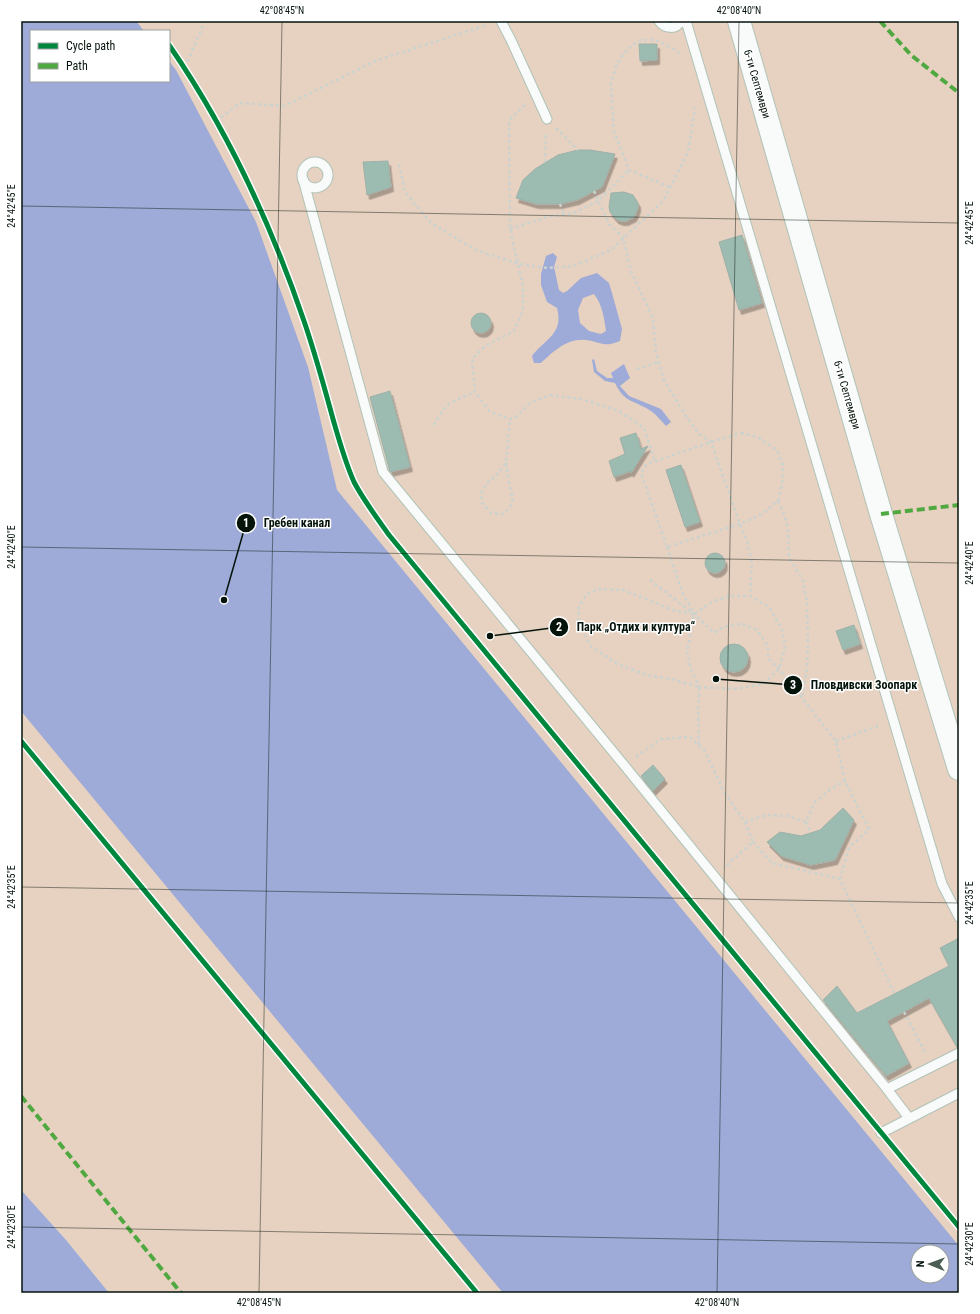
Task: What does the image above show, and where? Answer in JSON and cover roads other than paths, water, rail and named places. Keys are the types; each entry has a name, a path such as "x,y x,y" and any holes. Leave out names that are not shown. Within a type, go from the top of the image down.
{"street":[{"name":"6-ти Септември","path":"738,21 881,514 959,769"}],"lane":[{"path":"501,21 547,119"},
{"path":"659,21 664,26 672,28 680,24 682,21"},
{"path":"686,21 942,884 959,917"},
{"path":"303,179 383,472 624,765 909,1118"},
{"path":"887,1089 959,1053"},
{"path":"881,1133 959,1093"}],"water":[{"path":"21,21 136,21 143,30 30,30 30,82 170,82 170,62 176,70 256,222 308,367 337,490 959,1246 959,1293 503,1293 21,711"},
{"path":"553,253 557,257 554,267 559,290 563,293 581,278 597,273 609,283 622,329 620,341 610,344 603,344 586,340 573,341 561,346 541,363 534,363 532,356 552,335 558,324 557,308 547,302 541,285 541,274 546,256","holes":["594,294 602,311 606,331 601,334 589,331 580,323 578,310 583,298"]},
{"path":"594,359 597,371 607,378 613,378 611,373 624,364 630,378 620,386 629,396 661,409 671,422 666,426 651,411 631,401 623,395 615,383 605,381 594,372 592,360"},
{"path":"21,1190 66,1240 109,1293 21,1293"}],"place":[{"name":"Гребен канал","path":"224,600"},
{"name":"Парк „Отдих и култура“","path":"490,636"},
{"name":"Пловдивски Зоопарк","path":"716,679"}]}
